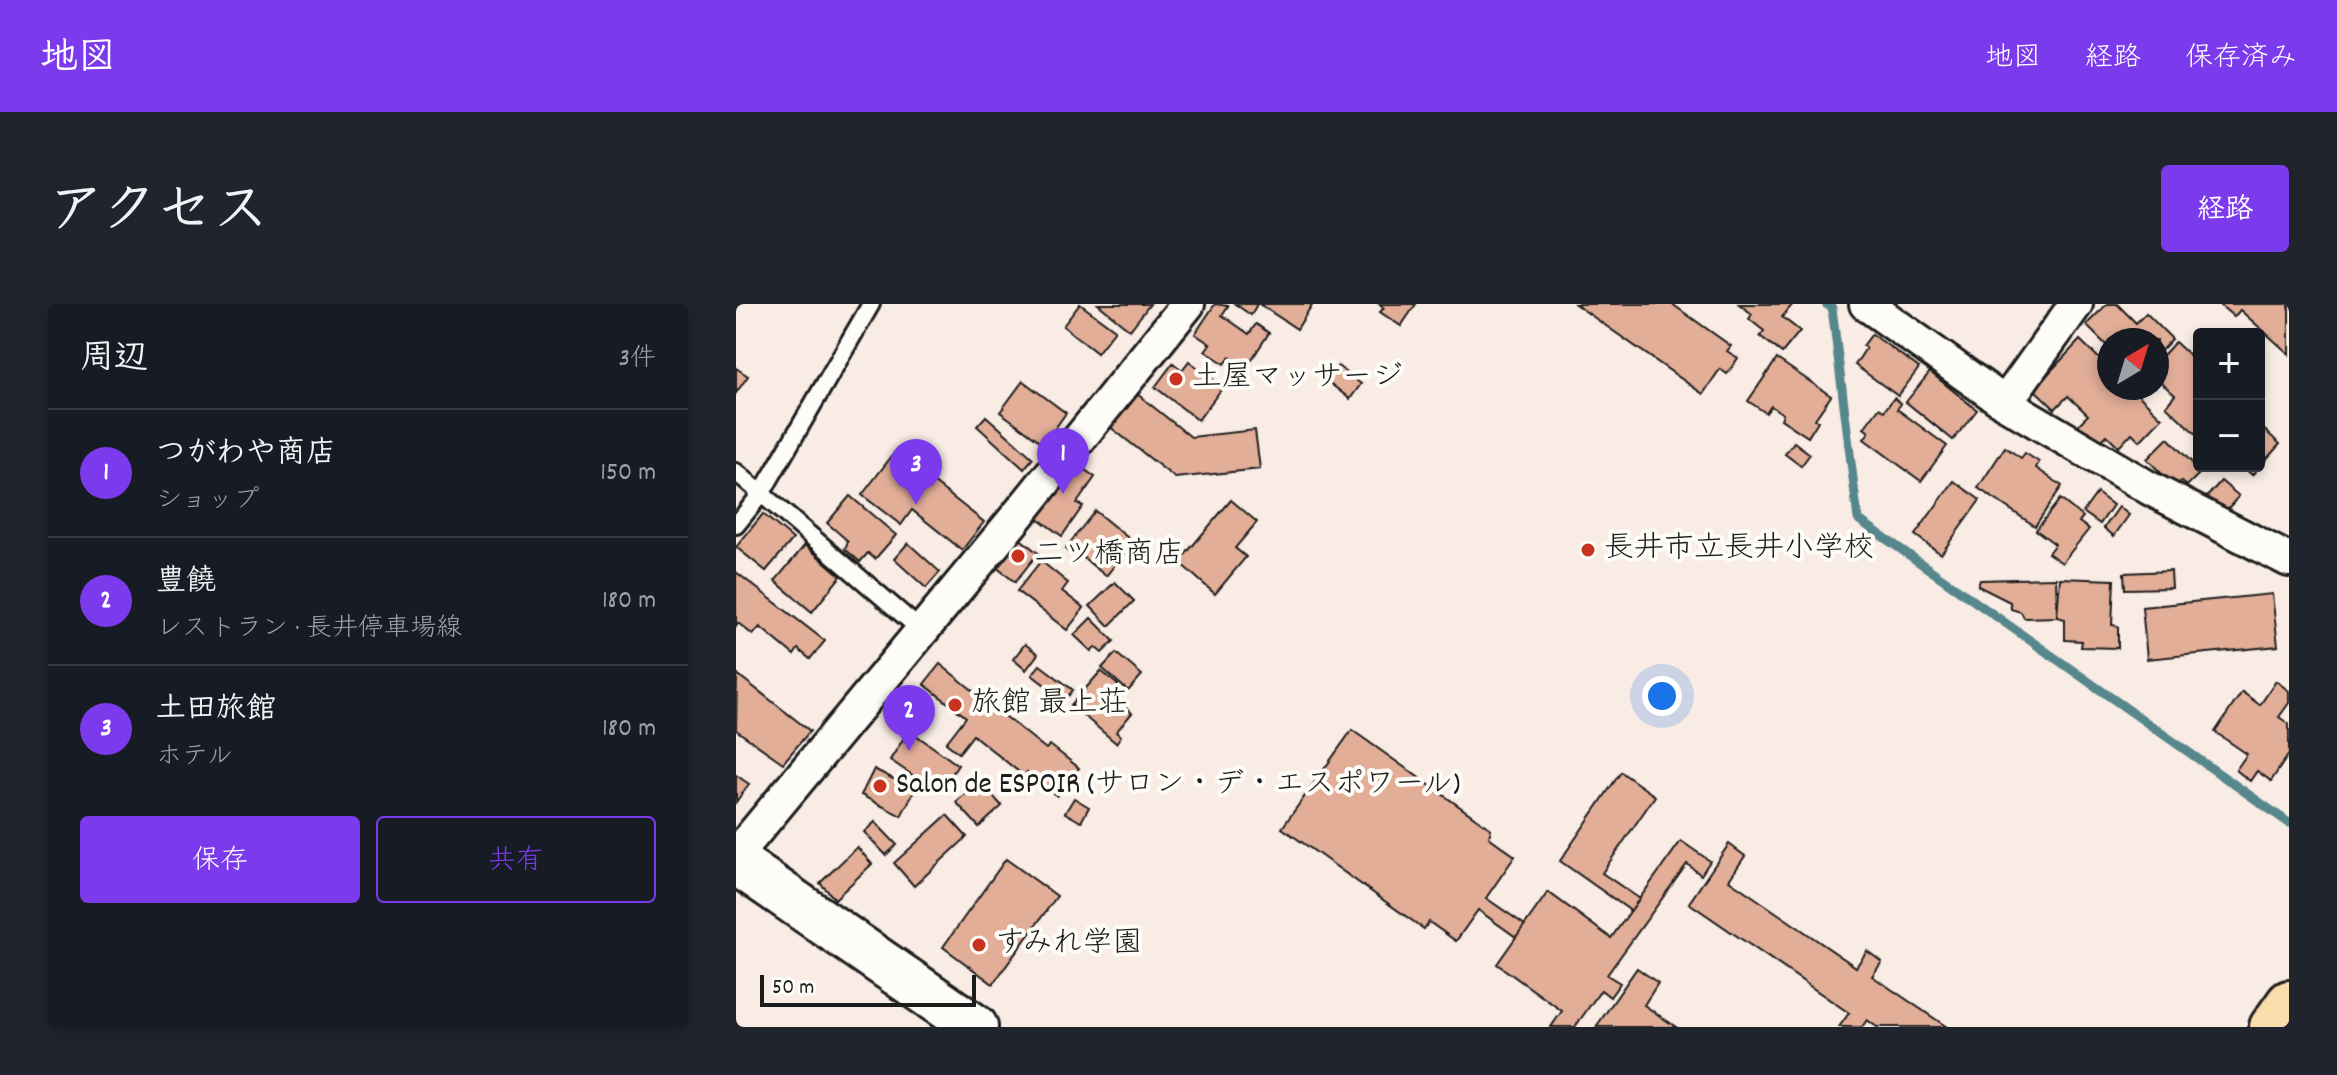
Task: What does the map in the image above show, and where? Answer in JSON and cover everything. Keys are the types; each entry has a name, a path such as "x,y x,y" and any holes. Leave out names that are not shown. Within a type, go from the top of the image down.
{"highway":[{"path":"2272,1027 2289,1003"}],"main road":[{"path":"736,862 975,1027"}],"street":[{"path":"736,855 1188,304"},
{"path":"1866,304 2005,403 2149,488 2289,560"},
{"path":"2005,403 2076,304"}],"lane":[{"path":"736,525 761,494 871,304"},
{"path":"736,472 922,631"}],"building":[{"path":"1080,304 1115,330 1097,353 1063,326"},
{"path":"1098,304 1150,304 1130,330"},
{"path":"1215,304 1228,306 1222,315 1249,334 1256,324 1269,333 1246,368 1230,357 1225,364 1205,351 1210,344 1195,334"},
{"path":"1235,304 1257,304 1251,315"},
{"path":"1259,304 1310,304 1312,305 1297,329"},
{"path":"1379,304 1416,304 1401,326 1380,312 1384,308"},
{"path":"1575,304 1672,304 1731,346 1727,351 1738,358 1727,374 1720,369 1703,394"},
{"path":"1739,304 1793,304 1782,317 1800,331 1782,353 1760,336 1764,331 1749,319 1752,314"},
{"path":"2107,304 2117,304 2136,323 2146,313 2161,328 2097,328 2097,336 2086,325"},
{"path":"2219,304 2289,304 2289,354 2265,332 2265,328 2260,328 2240,310 2234,317"},
{"path":"1872,334 1919,368 1898,396 1855,365"},
{"path":"2080,340 2097,356 2097,400 2143,400 2162,418 2140,441 2132,433 2119,447 2107,435 2098,444 2078,425 2088,415 2068,396 2055,409 2034,389"},
{"path":"2175,342 2193,358 2193,431 2166,406 2175,395 2169,390 2169,349"},
{"path":"1777,359 1831,396 1815,419 1818,421 1808,437 1781,419 1783,414 1771,406 1766,413 1748,401"},
{"path":"1189,361 1223,387 1198,420 1155,387 1173,363 1182,370"},
{"path":"1338,366 1361,384 1350,399 1327,381"},
{"path":"736,368 748,376 736,393"},
{"path":"1930,372 1977,410 1953,440 1906,402"},
{"path":"1023,381 1066,413 1044,444 1000,412"},
{"path":"1136,393 1191,437 1255,430 1260,469 1175,478 1109,426"},
{"path":"1894,398 1901,404 1897,409 1947,446 1921,481 1864,439 1869,432 1864,428 1879,408 1884,411"},
{"path":"986,416 1033,458 1024,469 977,426"},
{"path":"2265,430 2280,444 2265,461"},
{"path":"2168,438 2193,464 2193,472 2201,472 2187,486 2181,481 2175,487 2147,459"},
{"path":"1794,442 1810,454 1801,466 1785,454"},
{"path":"2005,447 2021,458 2025,453 2039,462 2036,468 2062,486 2035,526 1978,488"},
{"path":"895,452 984,522 962,550 912,510 901,525 862,495"},
{"path":"1075,463 1095,477 1077,503 1083,506 1062,536 1036,517"},
{"path":"1954,481 1980,500 1941,554 1915,535"},
{"path":"2221,481 2239,496 2223,514 2205,499"},
{"path":"2097,493 2113,505 2100,524 2083,512"},
{"path":"850,496 896,535 875,559 868,553 860,562 845,549 848,541 827,523"},
{"path":"2060,499 2083,517 2079,522 2089,529 2062,563 2048,553 2055,544 2036,530"},
{"path":"1231,500 1257,522 1235,548 1246,557 1215,594 1179,562"},
{"path":"2119,507 2129,515 2114,536 2104,528"},
{"path":"1095,511 1133,542 1106,576 1081,556 1078,560 1065,549"},
{"path":"763,514 793,539 766,571 736,547"},
{"path":"1018,537 1038,553 1015,582 995,566"},
{"path":"908,543 940,572 926,588 894,559"},
{"path":"805,545 841,576 812,612 775,581"},
{"path":"1041,561 1068,583 1062,591 1084,608 1067,630 1017,591"},
{"path":"2171,571 2172,588 2125,589 2124,573"},
{"path":"736,572 825,641 810,659 798,649 794,655 760,627 753,635 738,623 736,626"},
{"path":"2056,578 2057,617 2024,618 2021,612 2011,609 2010,602 1978,586 1980,580"},
{"path":"2060,578 2114,580 2112,625 2118,626 2118,648 2081,647 2082,641 2065,640 2065,619 2057,617"},
{"path":"1115,582 1134,601 1109,626 1090,606"},
{"path":"2272,594 2278,646 2147,659 2142,607"},
{"path":"1091,618 1114,641 1102,653 1095,647 1091,651 1074,635"},
{"path":"1025,644 1038,654 1026,670 1013,659"},
{"path":"1116,653 1142,675 1128,691 1102,668"},
{"path":"940,664 1046,749 1050,745 1079,768 1057,796 1027,772 1024,776 973,735 959,753 946,743 966,717 924,684"},
{"path":"1040,665 1073,690 1065,700 1032,675"},
{"path":"1101,671 1118,685 1111,694 1132,713 1116,732 1121,736 1116,743 1071,705"},
{"path":"737,674 810,731 783,763 736,730"},
{"path":"2276,681 2289,691 2289,703 2279,717 2289,724 2289,754 2271,781 2257,771 2250,781 2236,770 2247,754 2215,732 2242,692 2260,705"},
{"path":"909,730 958,765 939,793 890,760"},
{"path":"1352,730 1491,829 1489,837 1515,856 1486,898 1525,925 1516,937 1478,910 1456,941 1429,922 1424,929 1282,828"},
{"path":"874,769 915,790 901,816 861,795"},
{"path":"1621,772 1655,796 1602,873 1640,899 1631,911 1560,861"},
{"path":"736,775 749,784 736,802"},
{"path":"979,781 1002,806 979,827 956,802"},
{"path":"1074,798 1089,807 1081,822 1065,813"},
{"path":"947,815 967,837 914,886 894,863"},
{"path":"875,822 897,845 886,855 864,832"},
{"path":"1681,841 1710,861 1701,875 1687,864 1607,975 1620,983 1610,997 1601,990 1575,1027 1551,1027 1562,1011 1497,964 1548,892 1611,938"},
{"path":"1729,844 1745,856 1729,880 1856,967 1867,951 1882,962 1872,976 1947,1027 1877,1027 1867,1020 1862,1027 1839,1027 1849,1013 1689,903"},
{"path":"857,847 872,864 835,899 820,883"},
{"path":"1006,859 1057,896 993,984 943,947"},
{"path":"1637,968 1658,983 1644,1005 1676,1027 1596,1027"}],"waterway":[{"path":"1826,304 1832,308 1858,519 2289,823"}],"place":[{"name":"土屋マッサージ","path":"1176,379"},
{"name":"つがわや商店","path":"1063,494"},
{"name":"土田旅館","path":"916,505"},
{"name":"長井市立長井小学校","path":"1588,550"},
{"name":"二ツ橋商店","path":"1018,556"},
{"name":"旅館 最上荘","path":"955,705"},
{"name":"豊饒","path":"909,751"},
{"name":"Salon de ESPOIR (サロン・デ・エスポワール)","path":"880,786"},
{"name":"すみれ学園","path":"979,945"}]}
